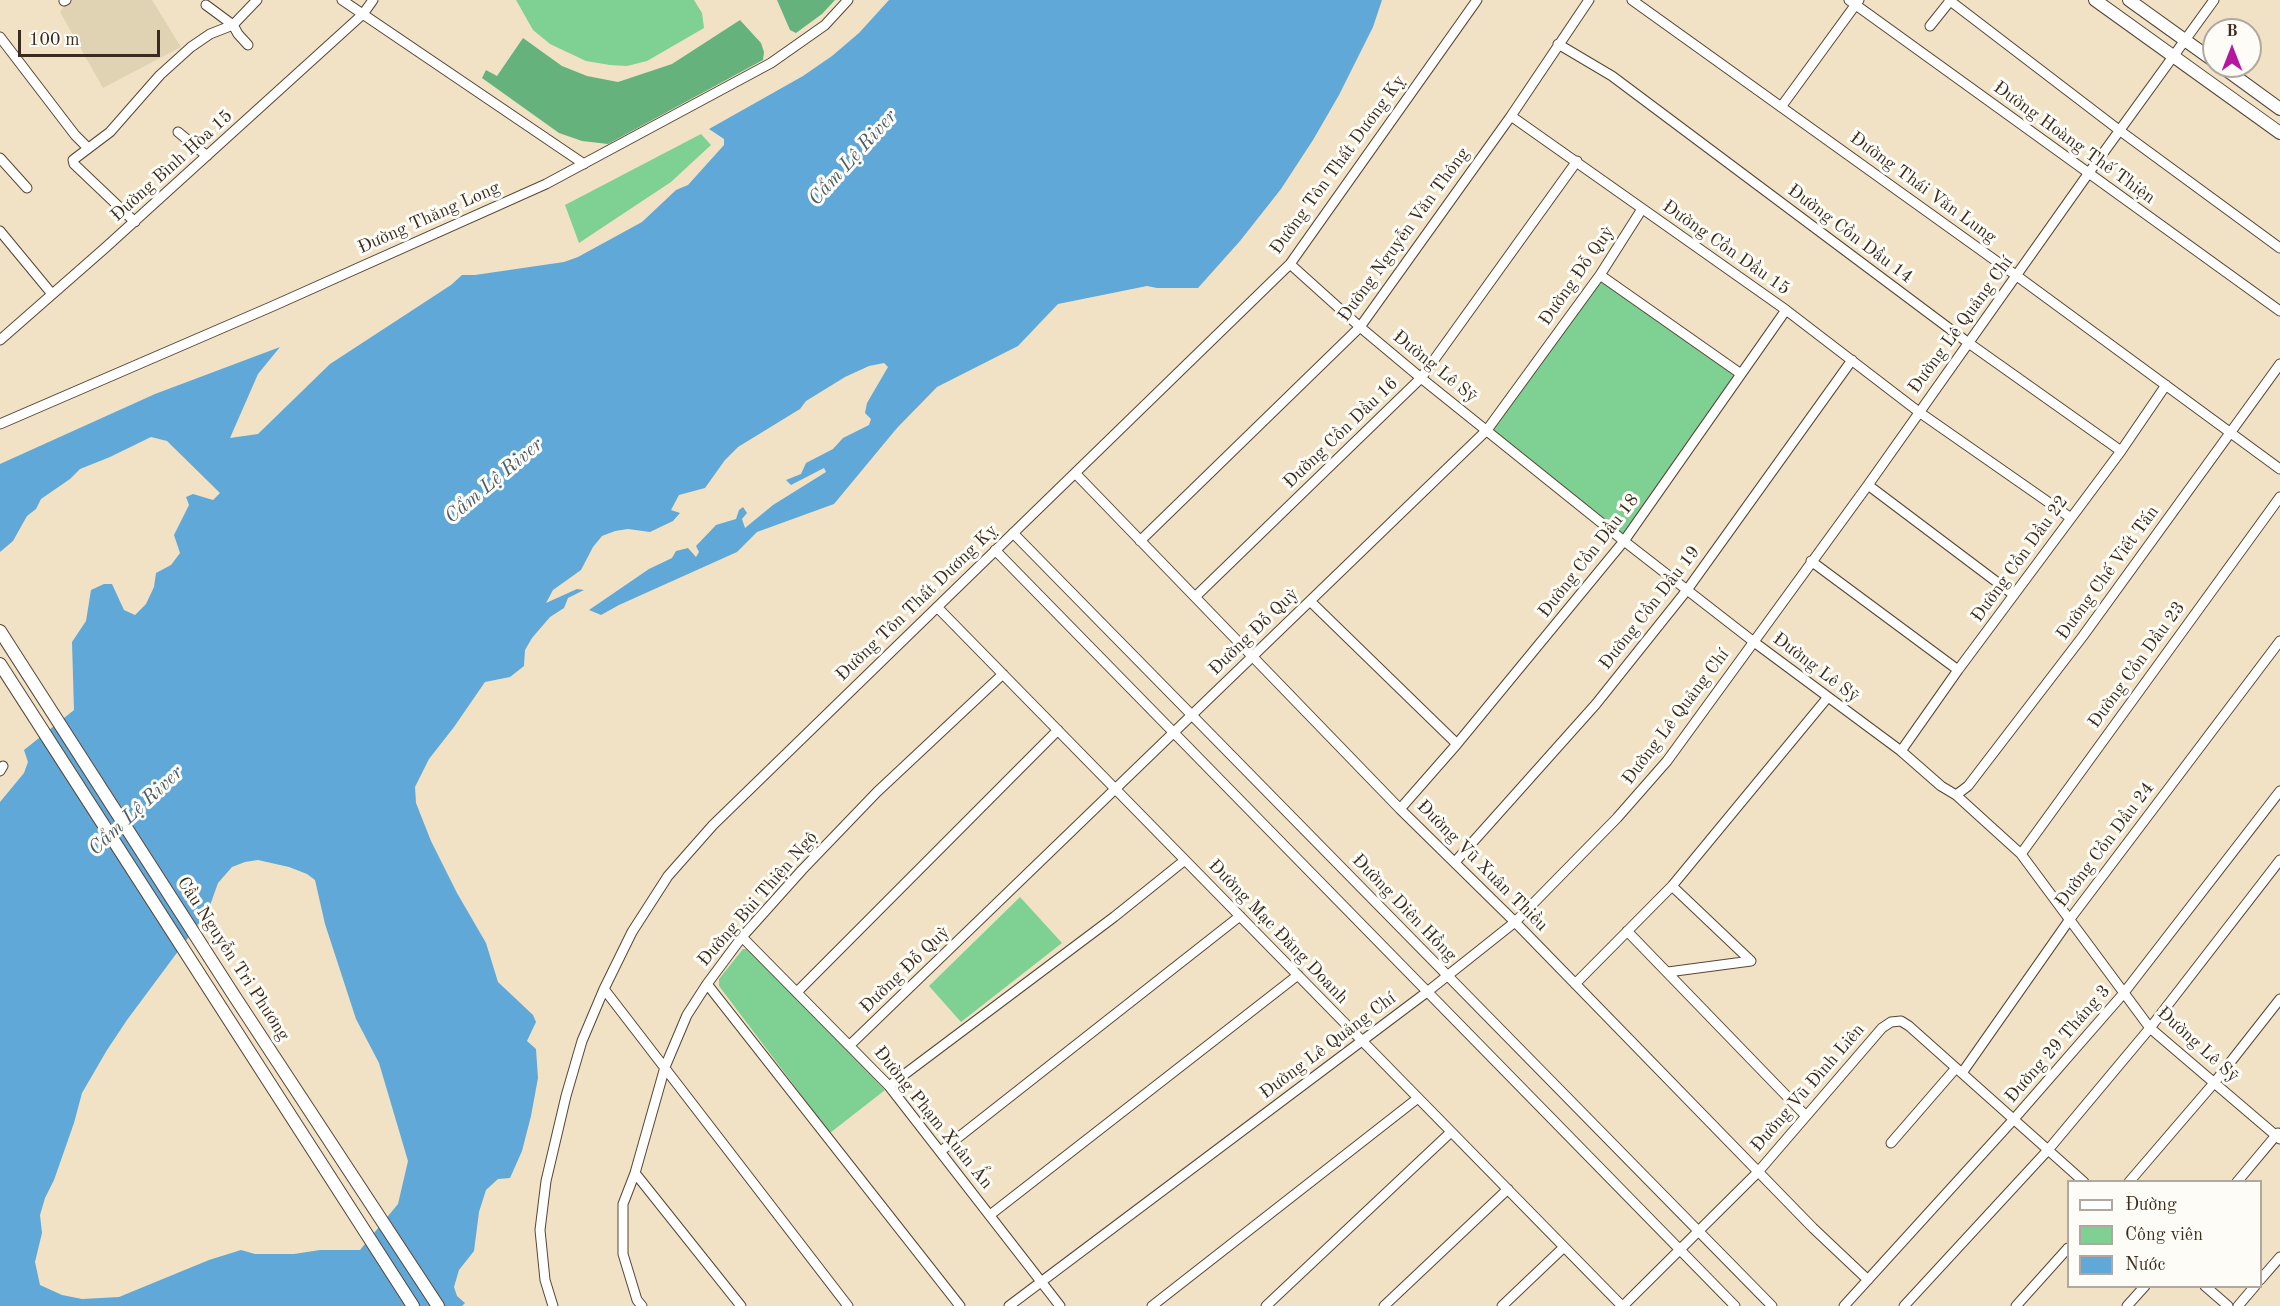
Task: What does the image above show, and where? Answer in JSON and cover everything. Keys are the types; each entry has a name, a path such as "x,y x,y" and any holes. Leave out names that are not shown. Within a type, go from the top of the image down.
{"main road":[{"path":"2096,0 2280,133"},
{"path":"2130,0 2202,52"},
{"path":"2237,78 2280,109"},
{"name":"Cầu Nguyễn Tri Phương","path":"0,631 233,994 438,1306"},
{"name":"Cầu Nguyễn Tri Phương","path":"0,664 413,1306"}],"street":[{"path":"135,222 74,164 74,158 115,127 160,75 191,46 210,34 233,25 257,0"},
{"path":"342,0 584,164"},
{"name":"Đường Bình Hòa 15","path":"0,339 135,222 363,14 373,0"},
{"name":"Đường Thăng Long","path":"0,424 546,184 771,63 819,30 848,0"},
{"name":"Đường Tôn Thất Dương Kỵ","path":"553,1306 545,1280 540,1230 546,1181 582,1041 632,932 668,876 713,825 1290,264 1477,0"},
{"name":"Đường Nguyễn Văn Thông","path":"1140,541 1360,327 1511,116 1557,44 1589,0"},
{"name":"Đường Thái Văn Lung","path":"1632,0 2017,276 2280,469"},
{"path":"1930,26 1949,0 2119,130 2280,248"},
{"name":"Đường Lê Quảng Chí","path":"1009,1306 1427,992 1515,922 1617,818 1667,761 1868,486 2119,130 2214,0"},
{"path":"1781,107 1855,2"},
{"name":"Đường Hoàng Thế Thiện","path":"1855,2 2088,174 2280,311"},
{"path":"206,5 233,25 248,45"},
{"path":"0,37 75,135 88,148"},
{"name":"Đường Cồn Dầu 14","path":"1557,44 1612,76 1970,344 2121,451"},
{"name":"Đường Cồn Dầu 15","path":"1511,116 1786,310 1919,412 2070,518"},
{"path":"178,132 207,156"},
{"path":"0,158 27,188"},
{"name":"Đường Cồn Dầu 16","path":"1195,597 1421,378 1577,161"},
{"name":"Đường Đỗ Quỳ","path":"850,1045 1487,430 1600,275 1642,209"},
{"path":"0,231 52,294"},
{"name":"Đường Lê Sỹ","path":"1290,264 1421,378 1624,542 1901,751 1941,786 1956,795 2021,854 2150,1028 2279,1136"},
{"path":"1600,275 1741,375"},
{"name":"Đường Cồn Dầu 18","path":"1400,809 1457,744 1624,542 1786,310"},
{"name":"Đường Cồn Dầu 19","path":"1455,862 1596,704 1687,590 1852,360"},
{"name":"Đường Chế Viết Tấn","path":"1956,795 1968,786 2083,636 2280,364"},
{"name":"Đường Cồn Dầu 22","path":"1901,751 1958,670 2121,451 2166,385"},
{"name":"Đường Vũ Xuân Thiều","path":"1075,472 1400,809 1515,922 1758,1172 1868,1280"},
{"path":"1868,486 2014,595"},
{"name":"Đường Cồn Dầu 23","path":"2021,854 2280,497"},
{"name":"Đường Diên Hồng","path":"1013,533 1772,1306"},
{"path":"995,550 1735,1306"},
{"path":"1811,561 1958,670"},
{"path":"1310,601 1457,744"},
{"name":"Đường Mạc Đăng Doanh","path":"937,607 1622,1306"},
{"name":"Đường Cồn Dầu 24","path":"1891,1143 1959,1070 2280,641"},
{"name":"Đường Bùi Thiện Ngộ","path":"642,1306 637,1300 623,1254 623,1204 635,1173 665,1067 687,1015 742,937 802,870 877,792 1003,674"},
{"path":"1575,984 1672,886 1828,697"},
{"path":"797,992 1058,730"},
{"name":"Đường 29 Tháng 3","path":"1844,1306 2014,1119 2123,994 2280,791"},
{"path":"889,1086 1114,917 1185,860"},
{"path":"1904,1306 2048,1150 2150,1028 2280,860"},
{"path":"1668,972 1751,961 1672,886"},
{"path":"941,1151 1240,916"},
{"path":"1627,931 1806,1116"},
{"name":"Đường Phạm Xuân Ẩn","path":"742,937 889,1086 1059,1306"},
{"path":"990,1215 1298,975"},
{"path":"707,984 960,1306"},
{"path":"604,989 848,1306"},
{"path":"2130,1180 2214,1083 2280,999"},
{"name":"Đường Vũ Đình Liên","path":"1622,1306 1758,1172 1882,1028 1891,1022 1901,1021 1909,1026 2082,1180"},
{"path":"1152,1306 1418,1098"},
{"path":"1266,1306 1451,1132"},
{"path":"2239,1180 2279,1136"},
{"path":"635,1173 741,1306"},
{"path":"1384,1306 1508,1190"},
{"path":"1502,1306 1564,1247"},
{"path":"2016,1306 2067,1249"},
{"path":"2262,1278 2280,1257"},
{"path":"2127,1306 2144,1288"},
{"path":"2206,1288 2228,1306"},
{"path":"2238,1306 2254,1288"}],"shaded area":[{"path":"69,0 152,0 181,47 103,88 60,12"}],"green space":[{"path":"516,0 694,0 702,13 704,28 647,61 627,66 610,65 586,61 550,44 533,30"},
{"path":"777,0 835,0 822,14 796,33 790,30"},
{"path":"740,20 761,43 764,52 763,60 608,144 582,141 559,133 482,78 486,70 497,76 523,38 562,66 587,76 618,82 672,64"},
{"path":"701,134 711,145 671,182 579,243 565,205"},
{"path":"1600,275 1741,374 1624,541 1487,430"},
{"path":"1020,897 1062,943 961,1022 929,986"},
{"path":"743,949 750,949 885,1090 830,1133 719,986 719,979"}],"water":[{"name":"Cẩm Lệ River","path":"889,0 1382,0 1373,27 1339,95 1313,140 1281,189 1240,241 1198,288 1147,286 1058,304 1018,346 937,387 897,428 834,504 757,532 737,552 601,615 589,610 649,569 672,558 676,551 688,548 696,557 699,552 696,546 716,525 736,519 739,510 743,507 747,513 742,519 745,528 773,505 826,472 824,468 791,485 786,480 801,474 806,463 833,449 843,438 869,425 871,419 865,413 867,403 888,367 884,363 869,366 845,377 806,401 800,409 738,447 725,460 705,488 679,495 671,510 680,513 673,521 650,532 628,529 602,536 593,547 581,570 553,590 546,603 577,589 584,590 568,598 564,608 550,617 532,638 525,650 524,666 510,677 485,682 429,759 415,787 416,803 431,841 486,943 498,982 533,1015 536,1022 527,1041 536,1049 538,1078 522,1151 510,1178 498,1179 486,1190 479,1212 474,1251 459,1270 454,1287 457,1296 465,1303 462,1306 0,1306 0,802 24,773 28,762 24,750 74,710 72,642 86,621 91,590 104,584 112,584 124,610 135,615 146,604 154,587 156,573 171,565 180,553 174,535 189,505 186,497 193,494 213,500 220,493 167,441 151,437 80,469 70,479 41,499 36,509 27,516 13,541 0,552 0,464 155,394 280,347 258,374 230,438 258,434 330,364 451,285 462,275 564,262 578,257 642,222 676,190 688,185 724,145 724,139 709,129 803,76 859,33","holes":["258,860 289,867 315,880 325,924 356,1019 379,1063 408,1161 398,1204 360,1250 320,1250 294,1254 255,1254 241,1250 209,1260 119,1297 82,1299 62,1295 40,1285 35,1262 42,1233 40,1215 74,1123 82,1093 107,1050 208,911 218,883 232,867"]}]}
